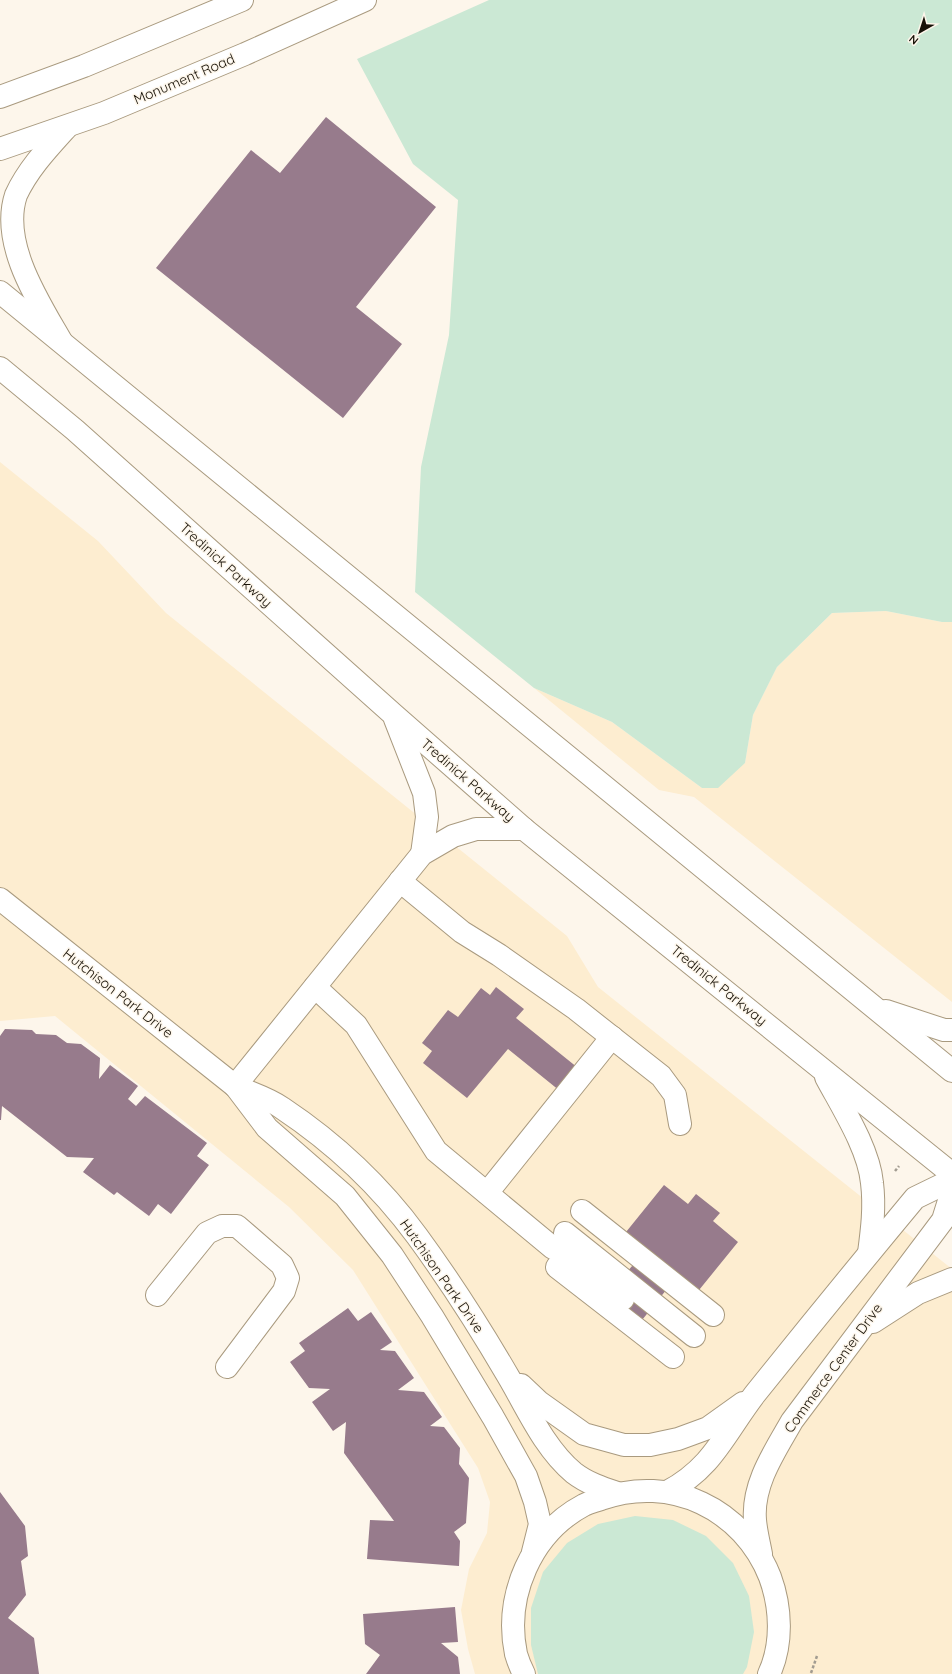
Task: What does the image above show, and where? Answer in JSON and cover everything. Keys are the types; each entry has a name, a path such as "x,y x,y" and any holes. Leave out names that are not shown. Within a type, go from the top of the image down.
{"street":[{"path":"0,96 84,66 242,0"},
{"name":"Monument Road","path":"0,150 104,112 245,54 365,0"},
{"path":"61,341 16,260 11,242 10,220 15,196 27,175 43,153 70,125"},
{"path":"0,292 952,1071"},
{"name":"Tredinick Parkway","path":"0,368 75,430 524,829 952,1174"},
{"path":"394,715 424,793 427,817 422,854"},
{"path":"235,1086 422,854 453,836 476,829 524,829"},
{"path":"400,881 462,932 537,982 612,1037 661,1076 675,1095 680,1124"},
{"name":"Hutchison Park Drive","path":"0,899 235,1086 281,1107 328,1142 374,1184 417,1235 468,1311 542,1434 560,1459 575,1473 595,1485 618,1493"},
{"path":"315,987 356,1026 436,1151 487,1193 564,1238 693,1336"},
{"path":"874,1008 944,1030 952,1030"},
{"path":"487,1193 612,1037"},
{"path":"822,1069 862,1146 872,1182 874,1218 869,1253"},
{"name":"Hutchison Park Drive","path":"235,1086 267,1128 345,1196 392,1254 432,1316 493,1417 526,1476 535,1502 540,1524 533,1552"},
{"path":"667,1492 684,1483 699,1470 722,1443 756,1394 915,1198 952,1180"},
{"name":"Commerce Center Drive","path":"762,1559 755,1519 758,1489 772,1455 792,1421 943,1220 952,1192"},
{"path":"157,1295 207,1233 222,1226 237,1226 282,1264 288,1278 284,1291 227,1367"},
{"path":"564,1238 693,1336"},
{"path":"564,1238 693,1336"},
{"path":"862,1329 918,1293 952,1279"},
{"path":"505,1371 540,1402 584,1434 624,1445 650,1445 678,1439 708,1428 756,1394"},
{"path":"524,1674 516,1655 513,1620 518,1584 533,1552 556,1525 584,1505 618,1493 642,1490 667,1492 696,1500 722,1515 745,1535 762,1559 776,1593 779,1629 773,1665 769,1674"}],"path":[{"path":"811,1673 817,1656"}],"shaded area":[{"path":"0,462 98,541 166,613 567,936 598,987 952,1269 952,1674 475,1674 468,1649 461,1610 469,1569 487,1533 490,1502 478,1468 353,1270 289,1207 55,1016 0,1021"},
{"path":"886,611 942,622 952,622 952,1002 694,797 659,790 534,688 612,722 702,788 745,763 753,715 777,667 832,613"}],"green space":[{"path":"489,0 952,0 952,622 942,622 886,611 832,613 777,667 753,715 745,763 718,788 702,788 612,722 534,688 415,592 421,467 449,335 458,200 413,164 357,59"},
{"path":"635,1516 673,1520 706,1536 733,1563 749,1596 754,1632 747,1667 743,1674 538,1674 531,1645 531,1608 543,1572 567,1543 598,1524"}],"building":[{"path":"326,117 436,207 356,307 402,344 343,418 156,268 251,150 280,173"},
{"path":"496,987 524,1009 516,1018 578,1068 560,1091 508,1049 467,1098 423,1063 432,1051 422,1043 448,1010 458,1017 481,988 490,995"},
{"path":"5,1029 32,1030 36,1034 56,1035 67,1043 81,1044 100,1058 99,1079 110,1065 138,1086 128,1099 136,1106 145,1096 207,1143 197,1156 209,1165 171,1214 158,1204 149,1216 117,1192 114,1195 83,1172 94,1158 67,1157 2,1106 0,1120 0,1036"},
{"path":"664,1185 688,1204 696,1194 720,1213 713,1221 738,1242 695,1295 675,1279 634,1330 601,1303 643,1253 622,1237"},
{"path":"348,1308 358,1321 371,1312 392,1342 380,1350 395,1351 414,1378 398,1390 424,1392 442,1417 430,1426 444,1427 460,1448 459,1464 469,1478 466,1523 454,1532 460,1541 459,1566 367,1559 370,1520 394,1521 344,1453 346,1422 333,1431 312,1402 330,1389 309,1388 290,1362 305,1351 299,1343"},
{"path":"0,1492 25,1526 28,1556 21,1561 26,1595 8,1618 34,1638 39,1674 0,1674"},
{"path":"455,1607 458,1642 441,1643 458,1657 460,1674 366,1674 380,1655 365,1644 363,1614"}]}
